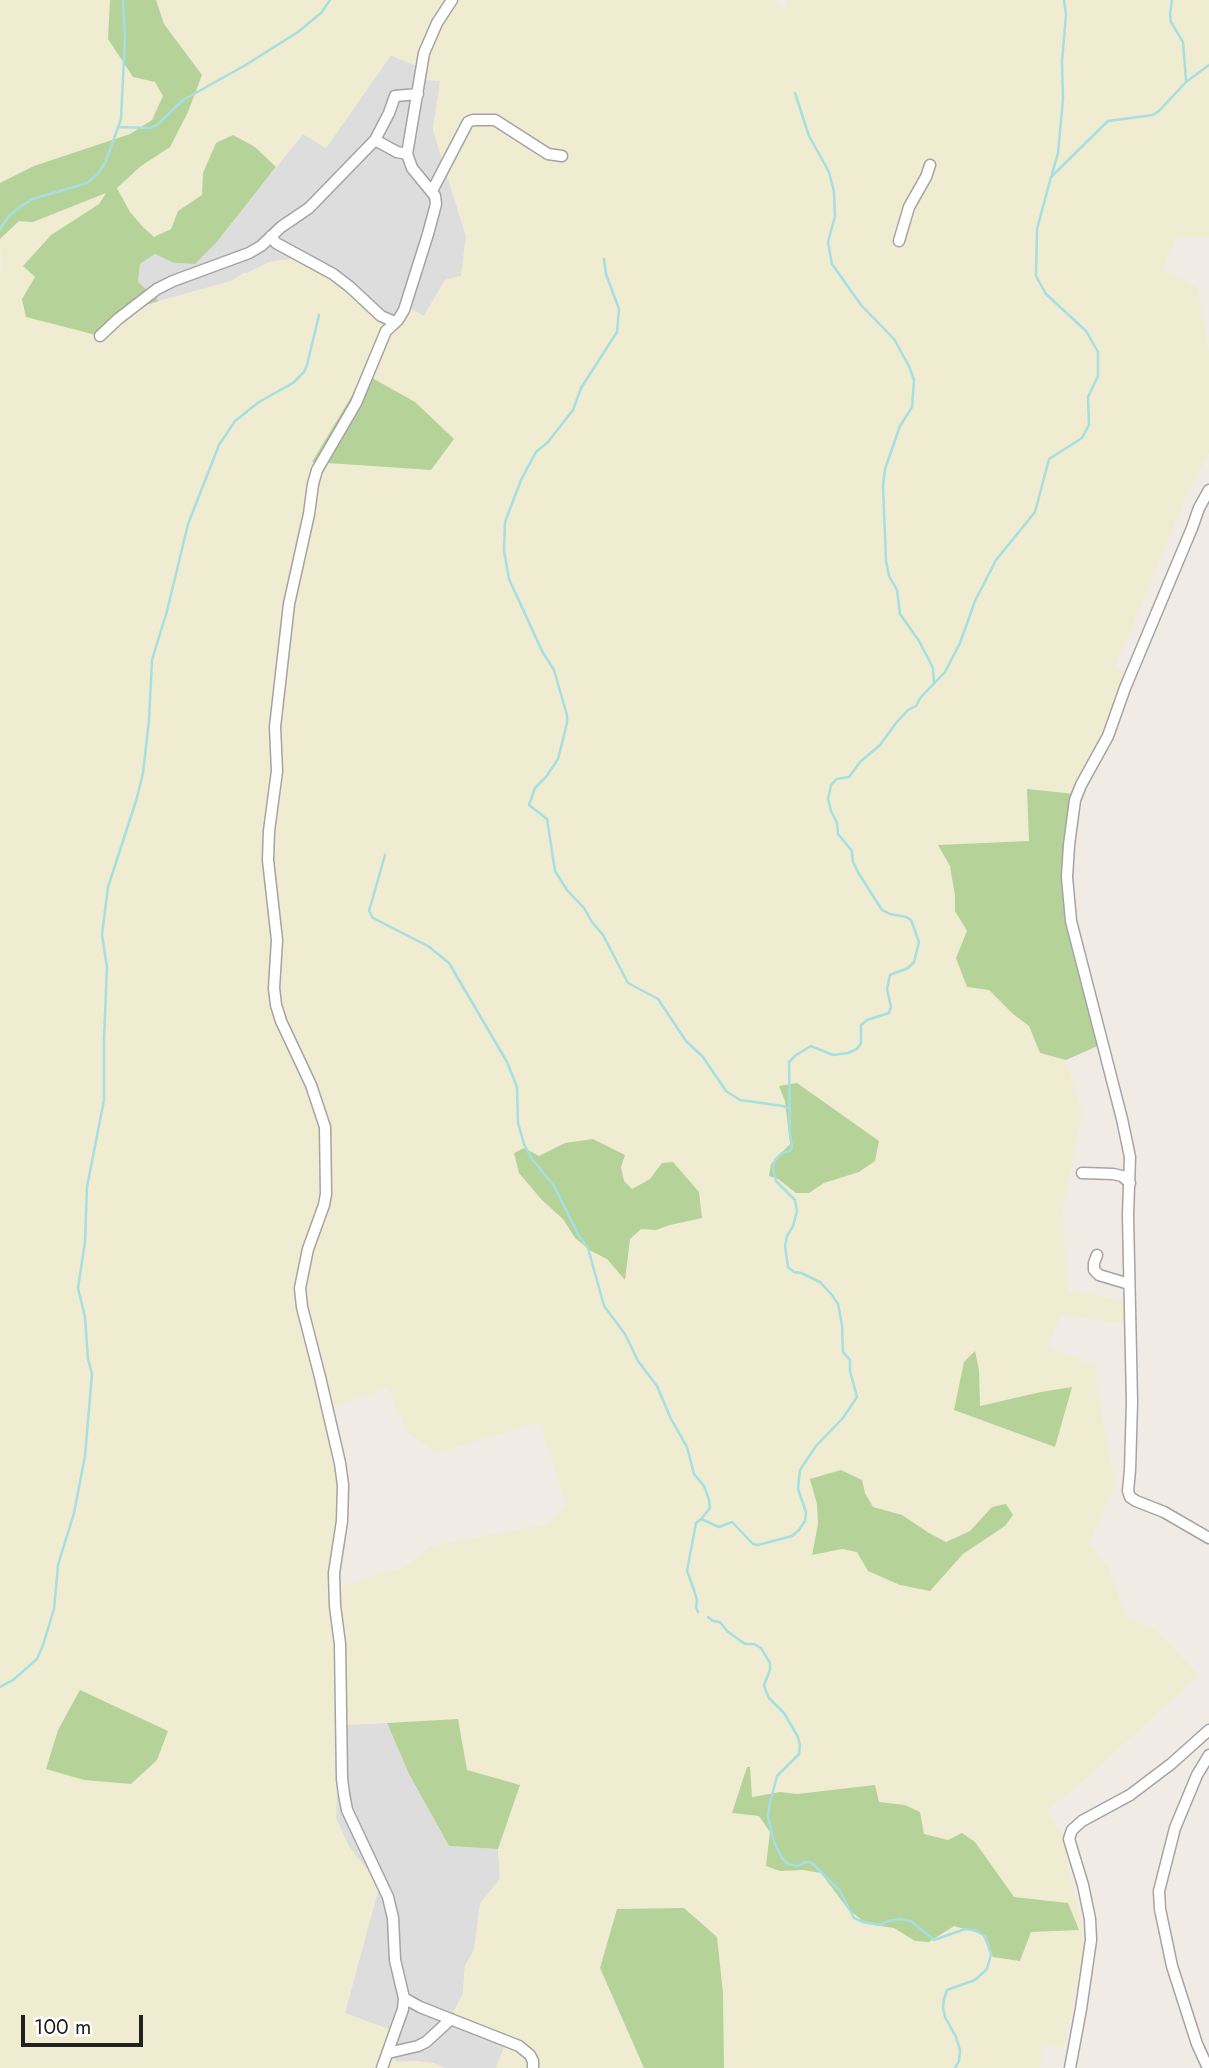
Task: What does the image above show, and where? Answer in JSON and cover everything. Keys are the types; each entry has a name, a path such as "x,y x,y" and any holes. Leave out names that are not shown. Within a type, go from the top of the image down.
{"street":[{"path":"382,2068 403,2010 404,1998 395,1960 393,1918 388,1896 347,1810 343,1786 340,1644 334,1573 342,1521 343,1485 300,1288 308,1249 326,1194 326,1134 311,1085 276,1005 274,988 277,940 268,860 277,771 275,727 289,604 309,514 314,477 356,403 386,331 407,304 428,234 436,204 432,191 412,168 407,154 424,53 437,23 452,0"},
{"path":"100,336 157,289 261,246 309,208 375,140 390,113 395,96 418,94"},
{"path":"432,191 468,122 473,120 495,120 548,154 562,156"},
{"path":"375,140 397,152 407,154"},
{"path":"899,242 909,207 930,165"},
{"path":"271,236 276,243 333,274 381,316 395,322"},
{"path":"1209,490 1199,508 1125,688 1108,736 1075,800 1071,819 1068,877 1071,921 1130,1157 1128,1215 1132,1402 1128,1491 1130,1497 1136,1501 1164,1512 1209,1538"},
{"path":"1082,1173 1113,1174 1122,1176 1130,1183"},
{"path":"1097,1255 1094,1270 1099,1275 1129,1284"},
{"path":"1070,2068 1091,1940 1083,1885 1069,1839 1072,1830 1130,1795 1171,1764 1209,1730"},
{"path":"1208,2068 1197,2045 1172,1966 1159,1891 1180,1816 1197,1775 1209,1755"},
{"path":"404,1998 525,2050 533,2061 533,2068"},
{"path":"388,2053 426,2042 452,2019"}],"shaded area":[{"path":"0,0 110,0 108,39 120,59 155,82 163,96 152,120 130,134 34,166 0,183"},
{"path":"156,0 773,0 786,9 787,0 1209,0 1209,237 1177,237 1162,269 1198,288 1209,353 1209,454 1189,490 1115,668 1131,675 1103,747 1075,794 1029,841 938,845 950,866 955,911 967,931 956,958 1013,1014 1029,1026 1040,1053 1066,1060 1082,1111 1063,1208 1067,1290 1125,1301 1126,1324 1061,1315 1048,1347 1096,1366 1097,1386 1115,1486 1089,1543 1110,1570 1126,1617 1155,1630 1199,1675 1088,1777 1046,1811 1067,1840 1069,1874 1083,1927 1084,1950 1064,2047 1043,2047 1040,2068 724,2068 723,1993 717,1937 684,1908 617,1909 600,1968 644,2068 496,2068 506,2043 472,2030 453,2013 463,1994 465,1966 474,1950 480,1904 500,1879 498,1849 519,1785 467,1770 457,1719 343,1725 337,1784 336,1818 349,1847 370,1873 378,1891 345,2013 391,2030 385,2050 397,2062 433,2063 445,2068 0,2068 0,239 19,221 33,222 107,192 99,204 51,235 23,266 36,277 22,299 130,310 231,281 269,262 294,258 313,267 393,327 408,307 424,316 445,280 461,276 466,236 433,129 440,81 426,80 428,71 391,55 326,148 303,134 276,167 255,147 203,173 202,196 178,211 171,229 154,237 130,212 117,188 141,166 170,147 190,57 164,24","holes":["454,439 431,470 313,462","779,1086 874,1161 859,1172 824,1183 809,1193 796,1193 778,1179 771,1164 790,1144 785,1101","524,1149 539,1156 625,1155 621,1167 624,1181 632,1189 650,1179 662,1163 702,1218 656,1230 641,1229 630,1239 624,1279 607,1259 575,1238 563,1219 542,1200","974,1351 979,1370 980,1407 1041,1392 1055,1447 954,1410","388,1388 407,1432 437,1453 540,1422 566,1505 548,1524 431,1546 403,1568 338,1586 346,1512 329,1408","862,1480 865,1493 873,1507 902,1515 946,1542 970,1531 992,1507 1005,1526 963,1554 930,1590 857,1552 842,1549 812,1555 818,1524 817,1504","750,1768 752,1797 780,1792 797,1794 875,1785 879,1803 905,1805 924,1834 948,1840 975,1842 1014,1897 1068,1903 1031,1932 1020,1961 982,1934 954,1926 929,1942 915,1941 894,1928 867,1924 848,1909 821,1873 803,1870 780,1871 770,1832 759,1816 732,1813"]},
{"path":"391,55 428,71 426,79 441,81 433,130 466,236 461,276 445,280 424,316 394,328 313,267 244,273 231,281 159,301 138,282 140,264 155,254 174,263 195,264 216,243 303,134 326,148"},
{"path":"387,1723 409,1774 449,1846 498,1849 500,1879 480,1904 474,1950 465,1966 463,1994 453,2013 506,2043 496,2068 445,2068 433,2063 397,2062 385,2050 391,2030 344,2013 378,1891 370,1873 349,1847 336,1818 343,1725"}],"green space":[{"path":"110,0 156,0 164,24 202,75 188,112 170,147 141,166 117,188 130,212 143,227 154,237 171,229 178,211 202,195 203,173 216,143 233,135 255,147 276,167 216,243 195,264 174,263 155,254 140,264 138,282 159,301 130,310 100,336 26,317 22,299 35,277 23,266 51,235 99,204 106,193 33,222 19,221 0,239 0,183 34,166 130,134 152,120 163,96 155,82 133,77 108,39"},
{"path":"365,374 415,402 454,439 431,470 312,462"},
{"path":"1027,789 1075,794 1066,893 1102,1044 1066,1060 1040,1053 1029,1026 989,990 967,987 956,958 967,931 955,911 950,866 938,845 1029,841"},
{"path":"797,1083 879,1141 875,1161 859,1172 824,1183 809,1193 796,1193 778,1179 769,1176 771,1164 790,1144 785,1101 779,1086"},
{"path":"593,1139 625,1155 621,1167 624,1181 632,1189 650,1179 662,1163 673,1162 699,1192 702,1218 656,1230 641,1229 630,1239 625,1280 607,1259 575,1238 563,1219 519,1173 514,1153 524,1148 539,1156 565,1143"},
{"path":"975,1351 979,1370 980,1406 1072,1387 1055,1447 954,1410 964,1362"},
{"path":"841,1470 862,1480 865,1493 873,1507 902,1515 946,1542 970,1531 992,1507 1006,1504 1013,1515 1005,1526 963,1554 930,1591 900,1585 868,1571 857,1552 842,1549 812,1555 818,1524 817,1504 810,1479"},
{"path":"80,1690 168,1731 157,1760 131,1784 84,1780 46,1769 58,1730"},
{"path":"458,1719 467,1770 520,1785 498,1849 449,1846 409,1774 387,1723"},
{"path":"747,1767 750,1767 752,1797 780,1792 797,1794 875,1785 879,1802 905,1805 920,1812 924,1834 948,1840 962,1833 975,1842 1014,1897 1068,1903 1079,1930 1031,1932 1020,1961 993,1957 982,1934 954,1926 929,1942 915,1941 894,1928 867,1924 848,1909 821,1873 803,1870 780,1871 766,1866 770,1832 759,1816 732,1813"},
{"path":"684,1908 717,1937 723,1993 724,2068 644,2068 600,1968 617,1909"}],"waterway":[{"path":"0,229 9,216 33,199 87,183 98,174 106,161 121,119 125,38 123,0"},
{"path":"118,127 150,128 157,125 183,100 298,32 321,13 330,0"},
{"path":"1052,174 1058,153 1063,99 1062,61 1066,15 1064,0"},
{"path":"1172,0 1171,22 1183,42 1186,80"},
{"path":"698,1612 697,1600 687,1571 696,1523 701,1519 719,1527 732,1522 753,1544 758,1545 792,1536 805,1521 806,1512 798,1489 800,1470 816,1446 843,1418 857,1397 850,1360 843,1352 838,1304 820,1282 788,1267 785,1246 797,1211 795,1200 776,1181 773,1168 775,1160 792,1147 789,1062 811,1046 833,1055 857,1049 861,1043 861,1025 867,1020 889,1013 891,1007 887,989 890,975 908,968 914,962 919,942 911,920 882,910 859,874 853,862 852,851 838,834 828,799 831,785 837,779 849,777 945,672 960,643 975,601 996,560 1035,512 1049,459 1082,438 1089,425 1088,397 1098,376 1098,352 1086,331 1046,294 1036,276 1037,229 1051,177 1108,121 1153,115 1186,82 1209,65"},
{"path":"795,93 809,136 829,172 834,192 835,216 828,242 832,264 861,305 894,339 914,380 912,407 900,426 885,469 883,485 886,561 889,576 897,590 900,614 919,641 933,668 934,684"},
{"path":"604,259 606,274 619,309 617,332 581,388 573,410 548,442 536,452 521,480 505,522 504,551 509,579 542,651 554,670 567,715 558,759 535,788 529,805 547,819 555,871 603,935 628,983 658,999 686,1041 703,1057 726,1091 740,1100 790,1109"},
{"path":"0,1687 13,1680 37,1659 43,1645 54,1609 58,1565 74,1513 85,1456 92,1374 88,1359 85,1317 78,1288 85,1242 87,1187 104,1100 107,967 102,935 108,887 143,773 152,660 188,524 219,445 235,421 259,402 293,383 304,372 319,315"},
{"path":"385,855 369,911 373,918 428,946 449,963 507,1062 517,1087 518,1123 524,1144 532,1159 554,1186 579,1236 588,1248 604,1306 657,1386 687,1447 694,1474 704,1486 709,1500 710,1508 702,1518"},
{"path":"708,1617 720,1622 727,1631 745,1644 754,1644 761,1648 770,1663 764,1685 766,1691 769,1698 784,1713 798,1737 799,1754 777,1776 769,1807 768,1817 774,1842 782,1858 788,1864 797,1866 806,1862 812,1863 840,1891 854,1918 863,1922 880,1925 900,1919 911,1921 934,1940 965,1929 985,1936 991,1954 987,1969 975,1980 947,1990 944,1999 945,2017 960,2050 955,2068"}]}
